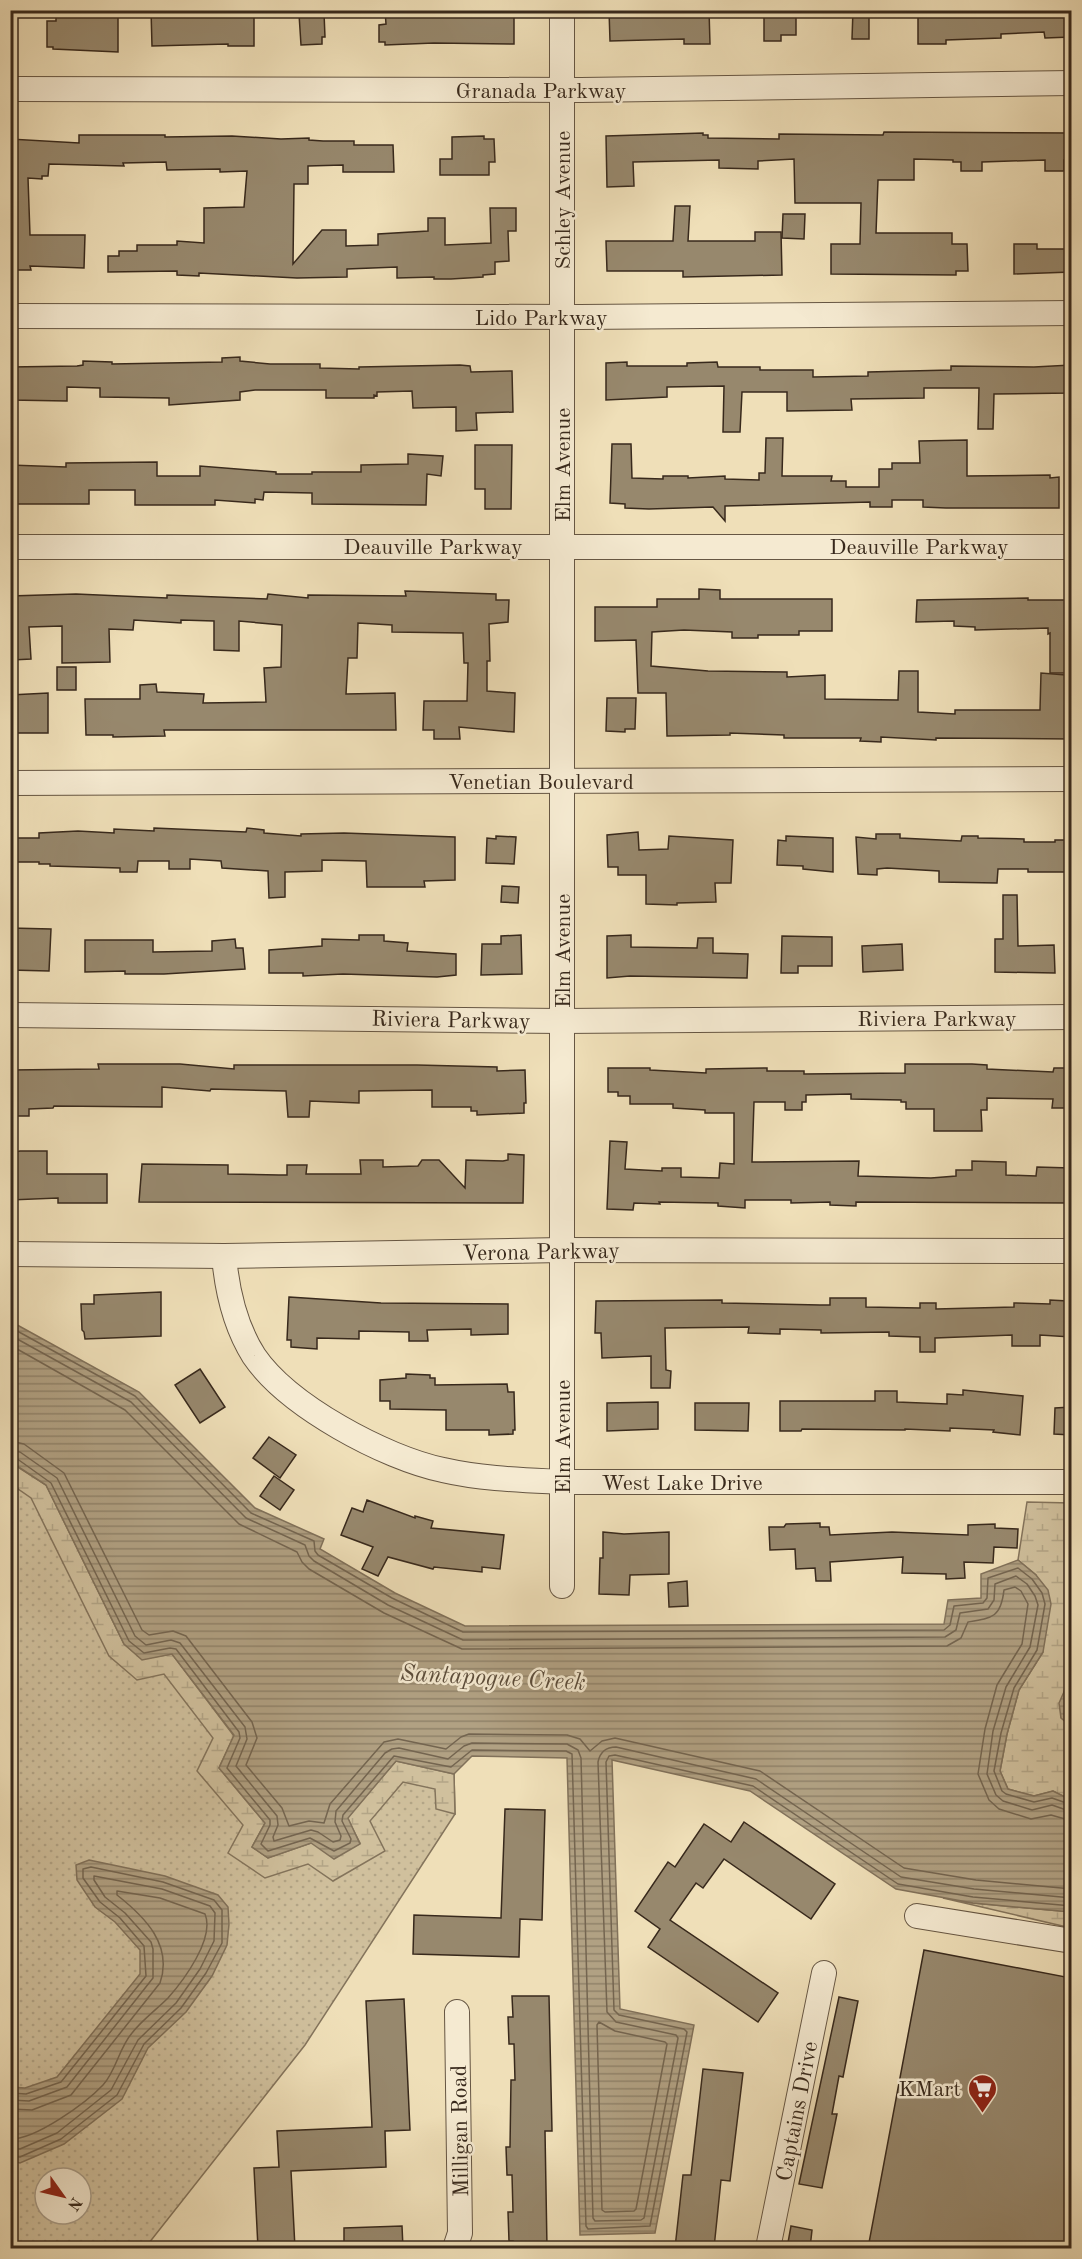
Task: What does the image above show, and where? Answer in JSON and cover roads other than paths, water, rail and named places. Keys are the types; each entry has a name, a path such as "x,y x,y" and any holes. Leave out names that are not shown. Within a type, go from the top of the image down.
{"street":[{"name":"Schley Avenue","path":"562,10 562,317"},
{"name":"Granada Parkway","path":"10,89 562,90 1071,83"},
{"name":"Lido Parkway","path":"10,316 562,317 1071,313"},
{"name":"Elm Avenue","path":"562,317 562,1586"},
{"name":"Deauville Parkway","path":"10,547 1071,547"},
{"name":"Venetian Boulevard","path":"10,783 1071,779"},
{"name":"Riviera Parkway","path":"10,1015 562,1021 1071,1017"},
{"name":"Verona Parkway","path":"10,1254 224,1256 562,1250 1071,1251"},
{"name":"West Lake Drive","path":"224,1256 226,1286 243,1336 255,1357 277,1382 318,1413 374,1445 409,1460 441,1470 505,1480 562,1482 1071,1482"},
{"path":"917,1916 1071,1941"},
{"name":"Captains Drive","path":"768,2248 824,1973"},
{"name":"Milligan Road","path":"455,2248 460,2233 457,2012"}],"water":[{"name":"Santapogue Creek","path":"10,1321 139,1392 255,1508 324,1539 320,1549 395,1593 465,1626 944,1624 948,1600 981,1598 981,1574 1018,1560 1036,1575 1048,1590 1051,1604 1043,1652 1019,1690 1000,1771 1008,1789 1034,1796 1053,1791 1071,1800 1071,1912 973,1903 896,1889 750,1791 612,1760 620,2009 694,2025 655,2233 580,2235 567,1758 472,1756 454,1774 396,1761 348,1818 360,1844 334,1859 311,1843 268,1858 252,1847 265,1823 219,1768 234,1735 172,1654 142,1660 124,1644 46,1485 11,1462"},
{"path":"1071,1676 1071,1726 1061,1718 1059,1703"},
{"path":"89,1860 165,1876 218,1895 228,1907 227,1945 212,1976 186,2012 148,2048 122,2099 64,2144 20,2163 11,2161 11,2087 25,2088 57,2077 140,1974 140,1950 115,1922 95,1907 77,1880 76,1865"}],"place":[{"name":"KMart","path":"982,2114"}]}
